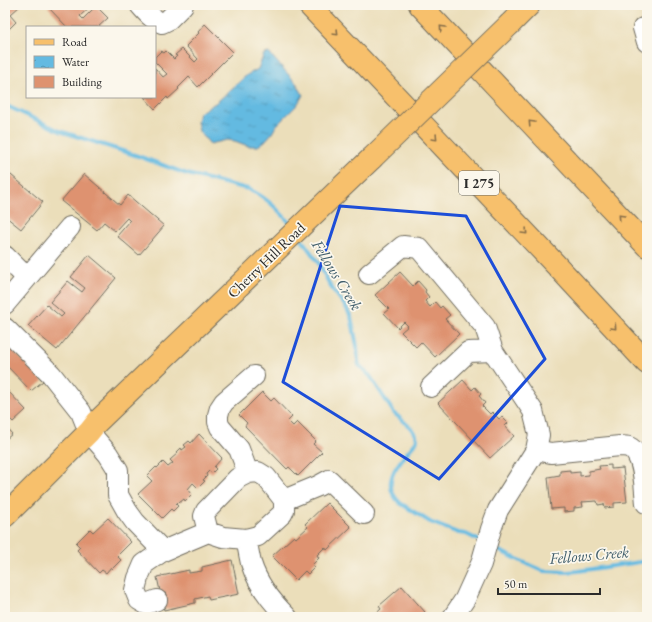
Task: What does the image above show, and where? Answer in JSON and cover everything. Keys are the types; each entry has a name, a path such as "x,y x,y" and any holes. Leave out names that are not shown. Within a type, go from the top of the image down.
{"main road":[{"name":"I 275","path":"309,5 647,363"},
{"path":"420,5 647,246"},
{"name":"Cherry Hill Road","path":"5,516 89,432 97,422 529,5"}],"street":[{"path":"140,5 150,16 162,23 168,20 183,5"},
{"path":"5,304 70,227"},
{"path":"369,274 403,246 419,248 485,327 493,351 533,411 539,435 536,450 498,510 481,564 465,599 453,617"},
{"path":"5,256 27,278"},
{"path":"5,328 51,374 81,412 89,432 108,454 118,470 118,495 135,522 163,551"},
{"path":"431,387 468,352 493,351"},
{"path":"248,473 239,449 220,427 218,415 224,402 254,376"},
{"path":"536,450 551,453 620,446 628,447 639,457 642,465 646,502"},
{"path":"157,600 146,604 139,600 135,590 144,564 163,551 208,532 223,537 246,539 258,536 282,514 284,510 284,500 266,477 258,472 248,473 238,478 206,510 204,516 208,532"},
{"path":"284,500 329,480 364,514"},
{"path":"246,539 251,564 259,582 287,617"}],"highlighted area":[{"path":"340,206 466,216 545,359 439,479 283,382"}],"water":[{"path":"269,53 297,84 303,95 297,105 276,126 265,141 258,146 248,146 235,141 227,140 210,144 199,131 197,121 199,113 217,102 247,75 258,69 264,54"}],"building":[{"path":"5,5 21,5 10,15 16,22 5,33"},
{"path":"51,5 92,5 80,16 83,19 96,6 108,18 99,26 66,26 48,7"},
{"path":"205,24 233,52 198,87 189,77 178,88 179,89 168,99 167,97 155,109 145,98 156,98 156,69 163,77 167,74 156,63 156,56 161,51 164,53 166,51 174,59 177,56 175,55 182,49 195,62 198,59 186,46 199,33 198,32"},
{"path":"5,170 43,202 21,229 5,216"},
{"path":"84,174 120,205 128,195 164,226 139,255 117,236 130,221 127,218 115,231 104,222 97,230 61,201"},
{"path":"89,255 116,278 57,350 28,326 47,305 61,317 64,314 50,302 68,281 82,292 85,288 71,277"},
{"path":"400,272 413,286 418,281 426,290 425,292 429,297 425,301 430,307 435,302 440,308 442,306 450,315 445,319 459,334 435,357 421,342 416,347 401,332 408,326 404,322 398,328 384,313 389,309 375,295"},
{"path":"5,342 43,381 31,391 5,364"},
{"path":"463,380 472,390 475,387 481,394 479,396 485,403 482,406 490,414 492,412 499,419 502,417 508,423 505,426 514,436 490,458 438,403"},
{"path":"8,391 26,410 13,422 8,417 5,419 5,394"},
{"path":"262,392 271,401 274,398 292,417 288,421 293,426 297,422 316,441 313,444 322,452 298,476 289,467 287,469 245,426 247,423 239,415"},
{"path":"5,426 12,434 5,440"},
{"path":"199,434 222,458 214,467 216,469 212,473 209,471 206,474 207,476 203,480 205,481 198,488 193,483 188,489 192,494 185,501 184,499 179,503 178,502 176,504 178,506 173,511 171,509 162,518 138,494 152,481 147,476 156,467 157,468 163,462 168,467 173,463 170,460 178,453 177,452 181,448 182,450 186,447 184,445 189,441 191,443"},
{"path":"611,465 611,469 623,468 627,502 614,503 614,507 605,508 604,504 598,505 597,501 582,502 583,507 574,508 574,511 564,512 564,508 551,509 548,477 560,475 560,471 570,470 570,473 580,472 580,476 589,475 589,471 600,469 599,466"},
{"path":"327,503 351,527 327,550 325,547 317,555 319,558 312,565 315,567 308,574 305,571 296,580 272,556 294,536 296,538 308,527 305,524"},
{"path":"108,518 131,542 117,556 121,560 112,569 111,567 106,573 102,570 99,573 77,550 80,547 76,543 90,529 93,532"},
{"path":"232,560 239,594 209,600 208,596 195,599 195,603 164,610 157,577 189,570 189,573 202,571 202,567"},
{"path":"402,586 425,612 419,617 372,617 381,609 379,606"}],"waterway":[{"name":"Fellows Creek","path":"5,105 60,131 138,156 187,174 248,189 272,204 292,226"},
{"name":"Fellows Creek","path":"299,236 318,262 331,287 346,307 351,317 359,365 370,376 394,413 411,428 416,436 416,442 399,463 391,479 391,487 394,495 400,503 430,522 458,533 466,534 482,542"},
{"name":"Fellows Creek","path":"491,547 543,571 578,571 647,561"}]}
